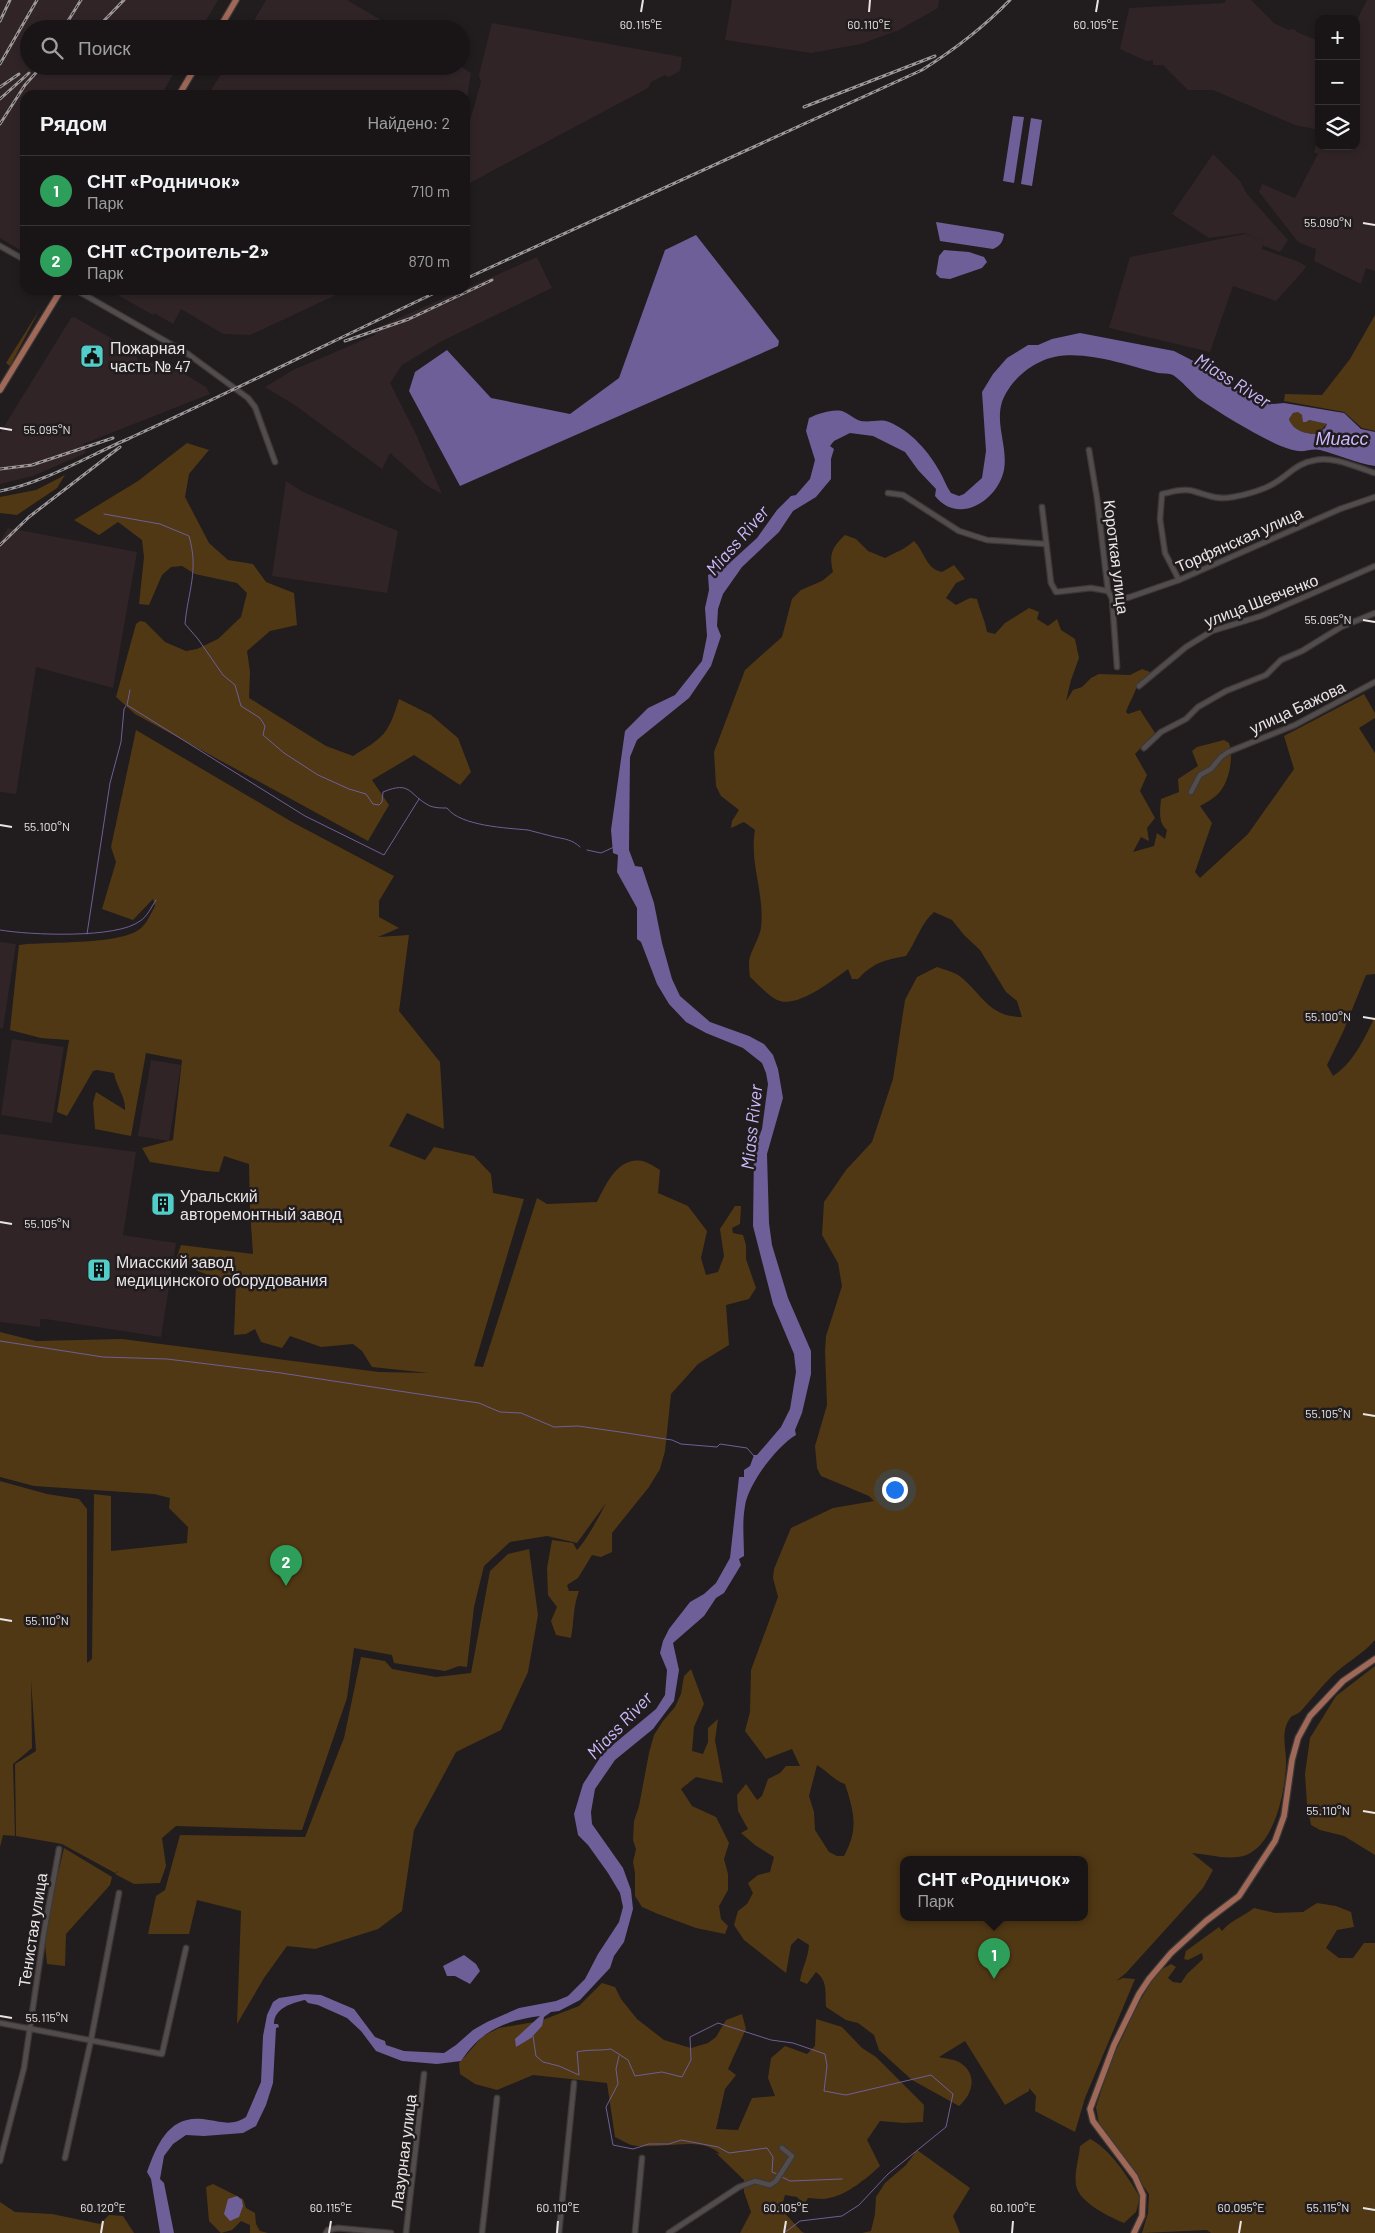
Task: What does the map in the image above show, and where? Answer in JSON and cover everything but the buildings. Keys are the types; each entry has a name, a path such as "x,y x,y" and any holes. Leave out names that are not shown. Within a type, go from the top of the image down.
{"main road":[{"path":"224,20 236,0"},
{"path":"181,90 190,75"},
{"path":"0,390 58,295"},
{"path":"1134,2233 1142,2216 1144,2195 1135,2178 1093,2121 1090,2108 1114,2045 1139,1994 1149,1979 1171,1953 1206,1921 1239,1896 1275,1841 1284,1816 1292,1760 1298,1738 1310,1716 1343,1681 1375,1658"}],"street":[{"path":"0,246 20,257"},
{"path":"85,295 188,354 248,398 255,407 275,462"},
{"name":"Короткая улица","path":"1088,450 1097,498 1108,591 1112,598 1117,667"},
{"path":"1179,580 1165,553 1160,519 1162,494 1182,490 1221,498 1235,496 1273,484 1295,466 1317,459 1333,461 1375,473"},
{"path":"888,493 903,495 959,531 987,540 1046,544"},
{"name":"Торфянская улица","path":"1112,598 1118,600 1130,597 1179,580 1340,509 1375,497"},
{"path":"1042,507 1051,582 1056,592 1091,588 1108,591"},
{"name":"улица Шевченко","path":"1139,686 1186,646 1212,631 1261,616 1375,566"},
{"path":"1144,748 1161,732 1186,719 1198,707 1226,691 1266,675 1281,660 1302,651 1341,627 1375,613"},
{"name":"улица Бажова","path":"1191,792 1200,775 1211,769 1228,752 1295,725 1375,682"},
{"name":"Тенистая улица","path":"0,2161 24,2068 58,1850"},
{"path":"66,2158 119,1893"},
{"path":"0,2023 162,2054 186,1948"},
{"name":"Лазурная улица","path":"406,2233 424,2074"},
{"path":"559,2233 574,2083"},
{"path":"482,2233 496,2098"},
{"path":"669,2233 739,2187 754,2181 770,2185 776,2181 792,2156 782,2148"},
{"path":"635,2233 642,2158"},
{"path":"326,2233 328,2230 338,2228 391,2233"}],"shaded area":[{"path":"0,0 218,0 206,20 20,20 20,75 173,75 164,90 20,90 20,250 0,238"},
{"path":"266,0 347,0 381,20 254,20"},
{"path":"732,0 939,0 938,8 899,30 861,44 811,53 725,40"},
{"path":"1226,0 1251,0 1275,24 1289,30 1293,29 1315,39 1315,129 1295,125 1213,90 1188,90 1163,65 1153,65 1153,60 1146,61 1120,49 1129,8 1224,3"},
{"path":"1367,0 1375,0 1375,271 1366,268 1361,284 1314,261 1316,249 1298,242 1259,192 1262,184 1295,198 1318,154 1314,152 1315,149 1360,150 1360,15"},
{"path":"492,23 682,57 680,71 669,77 665,75 651,82 648,88 470,183 470,120 481,82 479,75"},
{"path":"471,73 468,90 211,90 220,75 470,75"},
{"path":"1213,154 1240,181 1247,194 1288,240 1280,252 1263,244 1262,249 1297,261 1306,266 1304,270 1276,301 1233,286 1210,352 1109,328 1130,257 1245,234 1264,241 1244,233 1209,238 1172,214"},
{"path":"537,257 552,288 442,341 402,365 390,383 415,432 442,494 426,485 390,453 382,469 296,406 265,387 293,370 375,335 374,329 451,295 470,295 470,287"},
{"path":"118,295 336,295 250,335 223,334 181,309 173,324 154,313 153,315"},
{"path":"40,309 10,366 6,363"},
{"path":"1375,315 1375,431 1362,428 1344,412 1284,401 1285,394 1322,395 1350,359"},
{"path":"74,317 136,352 139,367 160,359 206,387 210,394 83,444 86,453 33,476 0,484 0,433 71,318"},
{"path":"1298,412 1309,420 1327,424 1317,434 1300,431 1289,419 1293,413"},
{"path":"187,443 209,450 189,474 185,497 209,543 228,560 253,564 266,582 294,593 297,625 270,631 247,651 250,672 249,698 326,746 353,756 372,744 388,728 399,699 431,715 458,738 471,772 460,785 414,755 372,780 389,805 368,841 135,714 116,697 136,624 140,621 145,622 165,642 186,651 197,649 218,639 241,617 247,593 237,583 195,574 182,566 171,567 162,575 149,605 139,604 144,557 142,540 118,522 99,535 74,520 138,481"},
{"path":"65,475 57,488 17,515 0,513 0,497 36,490"},
{"path":"286,481 303,492 398,531 387,593 272,576"},
{"path":"8,528 137,552 113,688 36,667 16,794 0,792 0,541"},
{"path":"845,535 856,539 868,551 885,558 914,541 929,564 937,570 942,572 954,565 965,579 956,583 946,598 956,605 970,598 977,599 987,632 995,634 1005,623 1029,608 1039,612 1037,619 1048,626 1057,619 1061,630 1075,639 1079,658 1066,701 1073,690 1082,687 1091,678 1099,674 1130,675 1142,669 1150,672 1137,685 1126,712 1128,714 1140,710 1155,733 1135,754 1147,775 1140,791 1155,818 1147,828 1149,841 1141,837 1133,852 1154,846 1157,833 1165,839 1167,830 1161,820 1161,799 1179,792 1178,779 1198,766 1192,751 1197,747 1224,740 1229,743 1231,763 1225,784 1217,795 1200,806 1212,823 1195,872 1200,878 1248,834 1294,769 1284,736 1364,694 1375,713 1375,718 1359,728 1375,753 1375,974 1366,975 1343,1032 1327,1065 1333,1076 1347,1065 1358,1050 1375,1017 1375,1640 1331,1677 1301,1711 1291,1717 1288,1722 1285,1732 1286,1770 1281,1801 1276,1817 1261,1844 1250,1853 1238,1857 1192,1853 1213,1870 1203,1888 1126,1973 1116,1981 1123,1978 1135,1979 1085,2098 1075,2132 1035,2111 1036,2096 1029,2088 1029,2091 1005,2105 965,2041 939,2057 960,2062 970,2074 972,2080 970,2091 964,2102 959,2106 912,2080 879,2050 874,2035 858,2023 846,2020 826,2007 824,1983 816,1972 807,1984 800,1981 809,1945 798,1938 791,1945 786,1973 744,1940 734,1925 738,1911 747,1904 753,1893 748,1883 758,1875 770,1872 774,1857 741,1833 748,1829 738,1811 737,1795 746,1784 757,1800 762,1796 768,1779 780,1773 786,1766 800,1766 792,1749 766,1759 745,1731 750,1712 751,1670 778,1597 773,1578 774,1569 791,1528 833,1508 874,1501 869,1496 821,1476 817,1468 815,1446 827,1405 826,1336 842,1286 838,1263 822,1235 824,1202 846,1170 872,1142 893,1079 905,1000 917,977 937,967 950,971 962,978 994,1009 1011,1016 1022,1017 1017,1001 1006,992 980,950 952,920 934,912 922,927 906,956 879,963 858,979 852,979 848,969 816,991 788,1002 772,997 750,977 749,961 760,932 762,915 755,867 755,830 744,822 731,828 732,821 739,810 721,796 716,786 714,752 745,670 782,637 792,599 801,590 822,581 833,572 831,556 834,548","holes":["817,1765 845,1784 854,1820 852,1837 844,1856 837,1856 829,1852 815,1830 814,1812 809,1796"]},
{"path":"136,730 292,822 394,876 379,901 379,917 399,928 378,937 409,935 399,1011 440,1062 444,1129 407,1113 389,1146 425,1160 434,1147 474,1156 491,1174 493,1193 524,1199 474,1366 483,1367 537,1198 547,1204 597,1202 604,1188 619,1168 633,1161 642,1161 660,1170 658,1193 688,1206 707,1231 701,1258 706,1275 718,1272 724,1256 720,1229 735,1206 741,1206 740,1224 732,1228 733,1233 743,1235 746,1245 746,1259 756,1288 749,1299 726,1305 729,1345 698,1364 671,1394 665,1451 660,1469 649,1487 612,1533 612,1552 601,1557 592,1555 578,1578 567,1585 569,1591 579,1591 571,1638 556,1635 551,1621 557,1607 548,1595 547,1568 552,1540 573,1543 577,1550 589,1534 606,1503 577,1543 547,1536 510,1542 484,1566 474,1607 467,1667 459,1666 445,1671 394,1663 392,1655 354,1648 347,1698 302,1830 176,1826 162,1838 166,1866 160,1883 134,1884 115,1874 119,1870 115,1873 62,1844 16,1836 15,1764 36,1751 31,1680 32,1748 13,1764 15,1836 3,1835 0,1847 0,1481 47,1494 79,1499 87,1509 87,1663 92,1659 94,1494 111,1496 111,1551 187,1543 188,1527 169,1508 170,1498 154,1494 34,1486 0,1477 0,1332 36,1341 122,1339 379,1372 429,1373 372,1367 362,1351 353,1344 321,1347 290,1336 282,1348 261,1342 255,1329 246,1334 234,1335 236,1284 197,1271 176,1259 181,1245 253,1254 249,1164 224,1156 219,1172 206,1171 150,1162 142,1148 173,1140 182,1060 146,1053 131,1136 95,1129 93,1103 96,1092 125,1110 124,1101 114,1073 93,1071 67,1116 57,1112 69,1040 41,1038 10,1030 19,945 104,940 121,937 143,926 155,906 153,899 133,920 102,909 116,862 111,847"},
{"path":"0,942 16,944 3,1028 0,1028"},
{"path":"12,1039 64,1047 52,1123 1,1115"},
{"path":"151,1060 181,1065 169,1141 138,1136"},
{"path":"0,1134 136,1152 123,1235 176,1243 161,1337 45,1319 40,1319 40,1327 0,1322"},
{"path":"529,1549 538,1615 528,1672 501,1730 456,1752 414,1830 402,1911 378,1929 315,1949 287,1946 264,1978 237,2024 241,1911 197,1900 189,1934 148,1934 156,1896 165,1890 180,1835 305,1837 344,1738 361,1657 385,1661 392,1669 436,1677 471,1673 490,1571 508,1554"},
{"path":"1375,1666 1375,1855 1344,1836 1320,1830 1311,1825 1307,1804 1305,1774 1310,1738 1336,1696"},
{"path":"691,1669 704,1704 694,1727 692,1751 703,1754 708,1742 708,1728 718,1719 715,1740 723,1783 696,1777 681,1789 692,1806 716,1817 729,1843 724,1859 728,1874 728,1890 719,1906 721,1919 728,1926 725,1934 696,1928 658,1914 642,1907 635,1896 633,1862 636,1849 633,1840 634,1821 639,1806 649,1753 654,1735 675,1707 681,1694 684,1676"},
{"path":"64,1848 112,1877 110,1885 66,1934 65,1966 47,1964 44,1932"},
{"path":"1317,1903 1336,1906 1351,1912 1354,1927 1337,1930 1326,1948 1339,1958 1353,1958 1364,1943 1375,1943 1375,2233 1211,2233 1207,2230 1142,2233 1148,2213 1149,2194 1099,2124 1096,2107 1111,2061 1137,2006 1157,1972 1171,1964 1176,1967 1168,1978 1173,1982 1181,1983 1187,1974 1203,1959 1202,1953 1188,1960 1184,1959 1186,1951 1219,1927 1222,1931 1229,1924 1254,1908 1275,1913 1303,1912"},
{"path":"602,1983 615,1987 621,1999 637,2019 664,2040 691,2048 708,2043 716,2037 726,2020 742,2014 746,2029 728,2069 736,2075 725,2089 716,2129 738,2130 752,2098 775,2096 768,2078 771,2058 785,2046 807,2054 815,2046 816,2019 842,2027 862,2048 876,2057 924,2105 923,2122 880,2121 867,2140 880,2166 850,2190 826,2199 808,2198 804,2205 797,2197 785,2195 781,2209 805,2233 740,2233 751,2212 744,2192 744,2180 712,2148 690,2144 642,2146 630,2144 615,2137 607,2083 533,2075 497,2090 475,2084 460,2074 459,2063 483,2036 499,2028 540,2021 579,2006"},
{"path":"1090,2139 1105,2149 1124,2172 1140,2197 1136,2212 1124,2223 1096,2208 1078,2192 1076,2175 1080,2146"},
{"path":"917,2150 970,2188 953,2216 960,2233 862,2233 871,2231 876,2197 885,2183 906,2165"},
{"path":"213,2184 243,2199 246,2208 255,2213 256,2224 260,2231 268,2233 250,2233 250,2225 241,2221 232,2230 221,2233 209,2221 206,2187"},
{"path":"0,2202 15,2212 52,2214 100,2224 109,2215 123,2216 134,2233 0,2233"}],"water":[{"path":"1013,116 1024,117 1014,183 1003,181"},
{"path":"1031,118 1042,120 1032,186 1021,184"},
{"path":"936,222 999,232 1004,234 1004,237 998,247 993,249 940,241"},
{"path":"696,235 779,341 778,346 460,486 409,391 415,372 447,350 491,398 570,414 619,378 665,250"},
{"path":"944,250 969,252 984,257 987,262 982,268 950,279 940,278 936,274 939,256"},
{"name":"Миасс","path":"1080,333 1174,351 1205,367 1219,380 1257,402 1261,400 1273,404 1284,403 1344,413 1361,429 1375,432 1375,466 1320,450 1298,451 1276,444 1198,398 1171,374 1158,373 1099,358 1068,355 1053,357 1034,365 1023,373 1012,384 1002,402 1000,419 1005,461 1004,470 994,491 986,499 976,506 966,509 955,509 945,505 935,496 936,489 918,470 905,452 873,436 850,433 834,441 830,446 834,449 831,459 831,479 816,497 793,511 779,532 742,567 723,594 718,609 717,626 721,636 711,666 689,698 637,740 630,757 629,850 635,866 642,867 654,903 672,979 680,996 710,1022 749,1036 764,1044 773,1055 778,1069 783,1098 767,1154 769,1223 772,1245 788,1298 811,1351 811,1374 802,1413 795,1430 796,1435 788,1440 764,1466 747,1497 744,1518 744,1556 739,1559 741,1565 724,1593 716,1598 704,1616 673,1643 679,1670 674,1701 653,1729 615,1760 595,1789 591,1812 592,1824 623,1868 631,1890 633,1909 624,1942 614,1956 610,1968 580,2000 559,2011 551,2012 544,2017 542,2026 531,2038 516,2047 515,2039 540,2016 505,2024 486,2034 469,2050 461,2061 437,2064 402,2061 376,2051 361,2031 347,2018 318,2005 308,2003 305,2000 280,2010 274,2024 278,2024 279,2027 276,2028 273,2083 266,2105 256,2126 243,2133 204,2136 186,2135 173,2144 164,2156 160,2179 164,2183 174,2233 160,2233 151,2179 147,2172 156,2150 168,2131 185,2120 236,2122 246,2117 261,2082 263,2036 267,2015 273,2002 279,1998 305,1994 321,1995 354,2009 375,2037 385,2041 386,2045 404,2051 444,2053 473,2030 487,2022 519,2008 556,2001 568,1996 585,1979 598,1954 619,1922 623,1907 620,1893 588,1845 578,1835 574,1814 583,1784 603,1753 656,1709 665,1695 667,1670 660,1653 663,1641 669,1629 690,1602 704,1594 716,1583 730,1558 739,1477 744,1477 744,1470 750,1466 754,1455 757,1455 781,1427 790,1409 796,1372 794,1354 773,1304 753,1226 754,1150 762,1129 768,1084 766,1073 762,1063 743,1048 706,1033 686,1022 669,1004 657,984 641,942 637,939 637,908 617,872 618,855 613,853 611,830 625,731 648,708 675,695 702,661 707,636 705,608 709,590 708,575 724,568 757,538 777,510 791,496 796,495 810,479 815,460 806,431 809,418 825,412 842,411 862,421 885,421 897,426 925,450 936,464 951,493 959,496 964,494 982,478 986,451 982,392 993,374 1007,358 1028,345 1038,345 1052,339","holes":["1298,412 1302,415 1303,422 1309,420 1327,424 1317,434 1300,431 1289,419 1293,413"]},
{"path":"464,1955 476,1964 480,1971 470,1984 455,1976 447,1976 443,1966"},
{"path":"237,2196 242,2200 243,2206 239,2217 230,2221 224,2214 228,2199"}],"waterway":[{"path":"104,514 160,524 189,536 192,548 193,571 185,624 223,675 235,685 241,706 260,718 265,726 263,735 284,753 318,775 349,789 366,794 373,804 379,805 382,802 383,792 405,788 430,806 447,808 462,819 484,825 528,830 569,840 580,847"},
{"path":"130,690 127,705 305,816 384,855 419,799"},
{"path":"87,934 110,783 121,742 124,709 126,706"},
{"path":"587,850 601,853 614,847"},
{"path":"0,930 51,934 112,931 129,927 143,919 156,900"},
{"path":"0,1341 103,1357 167,1359 281,1373 479,1403 500,1412 521,1413 554,1427 578,1426 672,1440 681,1444 717,1447 720,1444 747,1448 754,1456"},
{"path":"533,2036 536,2056 543,2062 559,2066 579,2075 577,2052 611,2049 628,2060 635,2076 662,2072 682,2077 691,2060 690,2037 718,2023 771,2040 793,2043 825,2054 827,2066 824,2091 846,2095 931,2075 953,2094 946,2127 888,2174 859,2205 842,2216 800,2221 784,2233"},
{"path":"619,2056 616,2069 618,2084 606,2107 613,2145 633,2149 649,2144 669,2144 681,2140 718,2147 729,2153 767,2148 773,2157 772,2172 777,2174"},
{"path":"782,2177 790,2181 842,2179"}],"railway":[{"path":"0,21 10,0"},
{"path":"25,20 37,0"},
{"path":"69,20 81,0"},
{"path":"105,20 124,0"},
{"path":"470,277 922,70 968,38 1010,0"},
{"path":"0,64 20,29"},
{"path":"804,107 935,56"},
{"path":"0,87 19,74"},
{"path":"0,99 27,75"},
{"path":"22,90 34,75"},
{"path":"0,124 20,93"},
{"path":"470,290 492,280"},
{"path":"0,491 49,476 431,295"},
{"path":"345,341 409,319 460,295"},
{"path":"0,469 32,465 113,438"},
{"path":"0,545 29,517 120,447"}],"place":[{"name":"Пожарная часть № 47","path":"92,356"},
{"name":"Уральский авторемонтный завод","path":"163,1204"},
{"name":"Миасский завод медицинского оборудования","path":"99,1270"},
{"name":"СНТ «Строитель-2»","path":"286,1586"},
{"name":"СНТ «Родничок»","path":"994,1979"}],"water label":[{"name":"Miass River","path":"1233,380"},
{"name":"Miass River","path":"737,540"},
{"name":"Miass River","path":"751,1127"},
{"name":"Miass River","path":"619,1725"}]}
